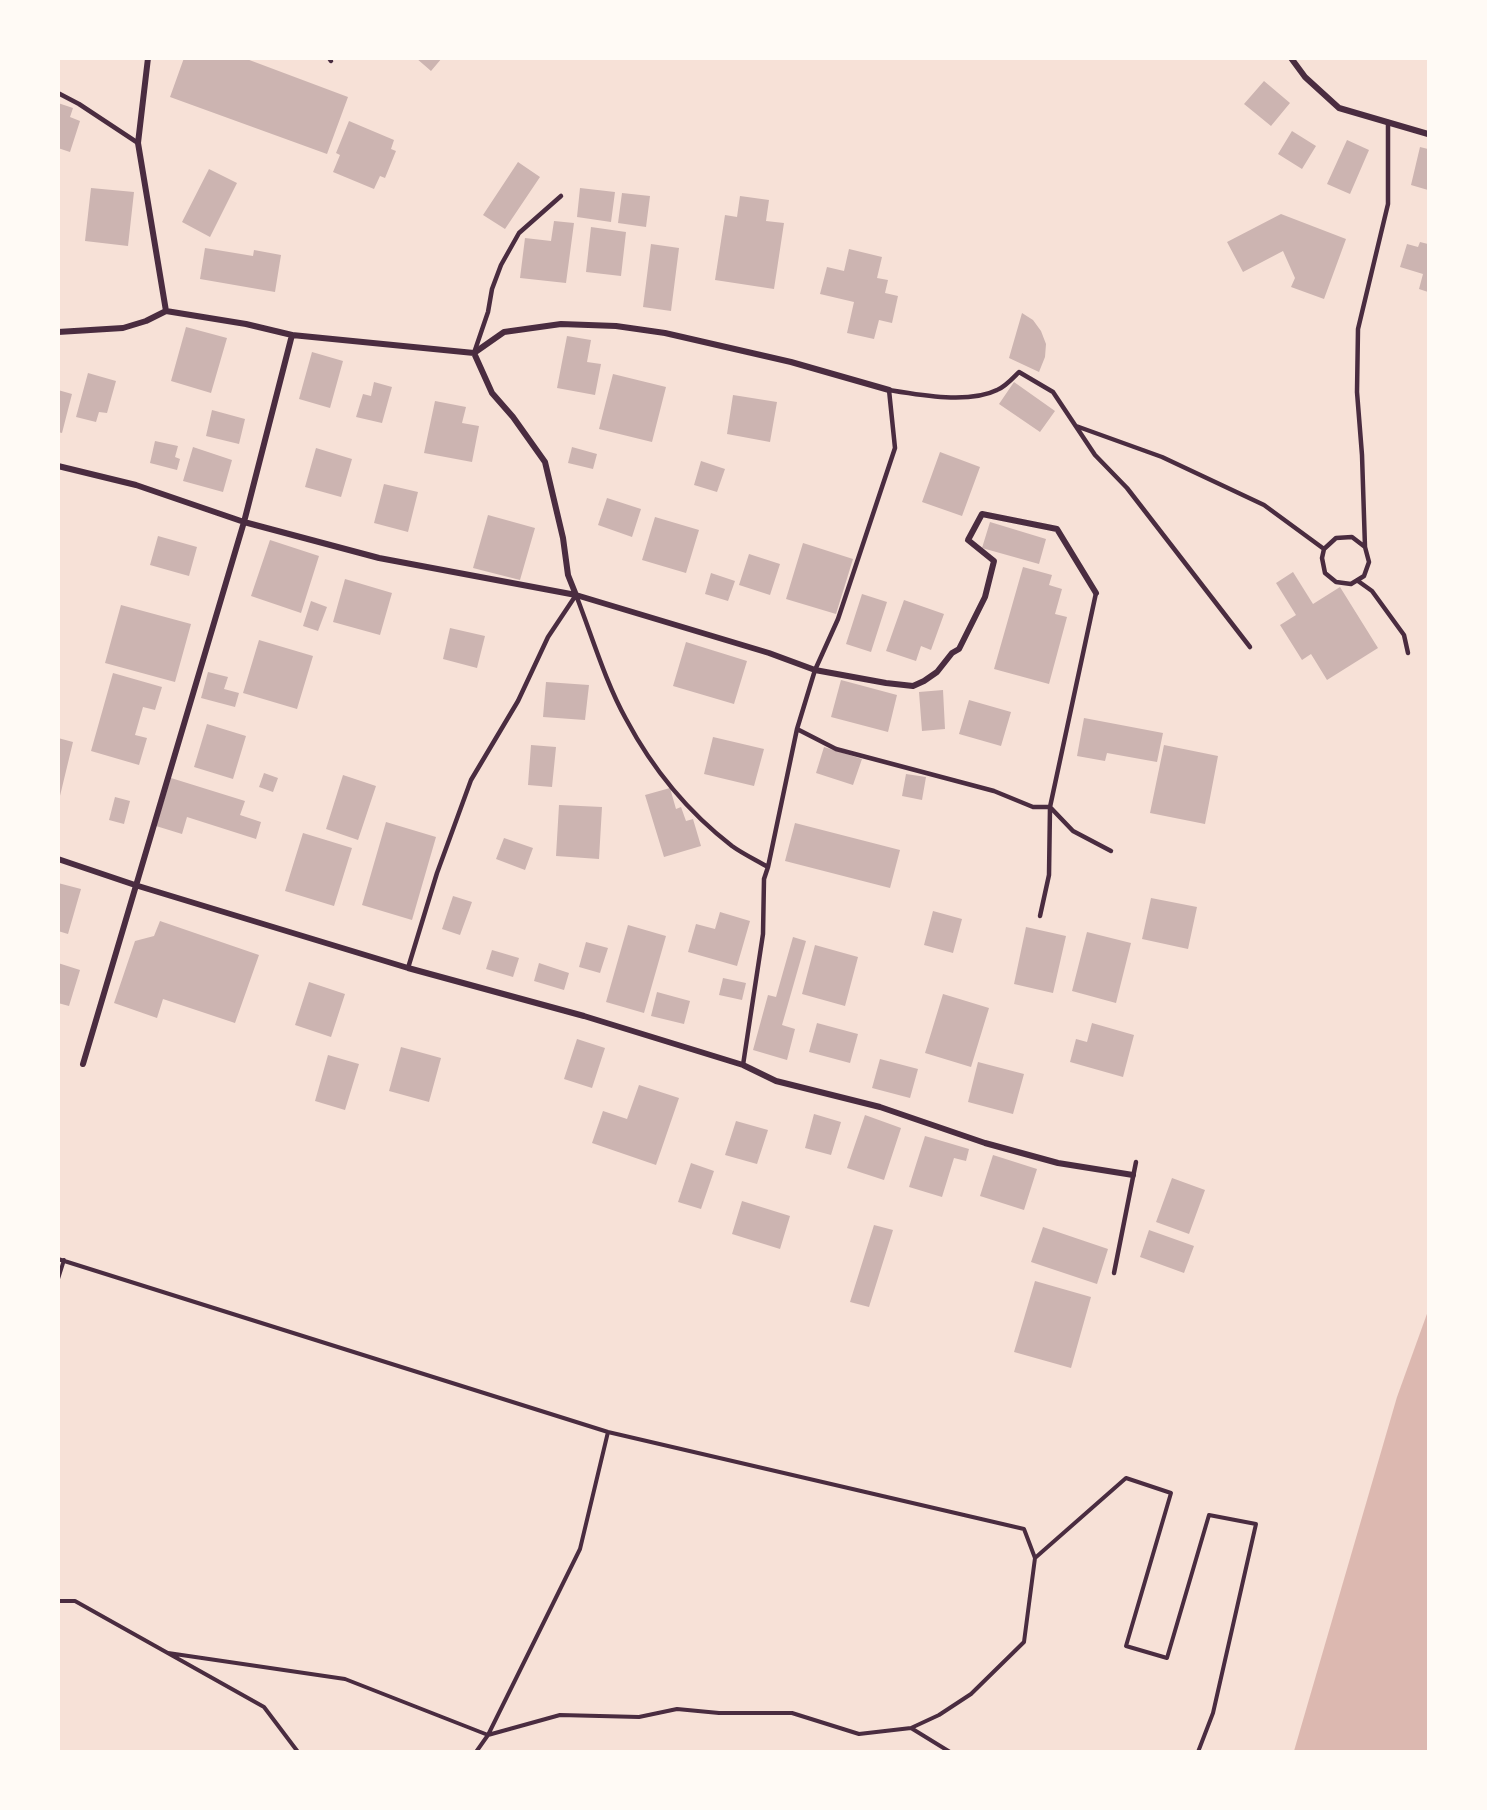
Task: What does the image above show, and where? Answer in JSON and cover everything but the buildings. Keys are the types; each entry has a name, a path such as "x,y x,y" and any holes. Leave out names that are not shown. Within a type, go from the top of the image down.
{"street":[{"path":"148,58 138,143 166,310"},
{"path":"1291,58 1305,76 1339,108 1428,134"},
{"path":"58,332 123,328 146,321 166,310 246,324 292,335 474,353 504,332 561,324 615,326 665,333 791,362 889,390"},
{"path":"83,1064 244,522 292,335"},
{"path":"474,353 492,393 513,417 545,462 563,538 568,575 576,595"},
{"path":"58,466 136,485 244,522 379,558 576,595 769,653 814,670 886,684 913,686 924,681 937,672 952,653 959,649 985,597 994,561 968,540 982,514 1057,529 1096,593"},
{"path":"58,859 135,885 408,968 584,1016 743,1065 776,1082 880,1107 986,1143 1058,1163 1133,1175"}],"lane":[{"path":"58,93 79,104 138,143"},
{"path":"1365,547 1352,537 1336,538 1324,549 1322,566 1330,578 1344,584 1364,576 1369,562 1365,547 1357,392 1358,329 1388,204 1388,122"},
{"path":"474,353 501,265 519,233 561,196"},
{"path":"743,1065 764,934 764,879 797,729 814,670 838,619 896,448 889,390 922,395 974,396 998,390 1019,372 1053,392 1095,455 1127,488 1250,647"},
{"path":"1076,426 1162,457 1264,505 1324,549"},
{"path":"1358,580 1372,591 1404,635 1408,653"},
{"path":"1040,916 1049,875 1050,807 1096,593"},
{"path":"576,595 625,719 645,752 676,794 695,813 733,846 768,867"},
{"path":"408,968 437,873 471,780 518,701 548,638 576,595"},
{"path":"797,729 836,749 994,792 1033,807 1050,807 1073,831 1111,851"},
{"path":"1114,1273 1136,1162"}],"path":[{"path":"58,1280 61,1259 608,1432 1024,1529 1035,1558 1024,1642 971,1694 939,1715 911,1728 859,1734 792,1713 719,1713 677,1709 639,1717 560,1715 488,1736 345,1679 168,1653"},
{"path":"476,1752 488,1736 580,1549 608,1432"},
{"path":"1035,1558 1126,1478 1171,1493 1126,1646 1167,1658 1209,1515 1256,1524 1213,1713 1198,1752"},
{"path":"58,1601 75,1601 264,1707 298,1752"},
{"path":"911,1728 950,1752"}],"shaded area":[{"path":"1428,1311 1428,1751 1294,1751 1397,1397"}]}
